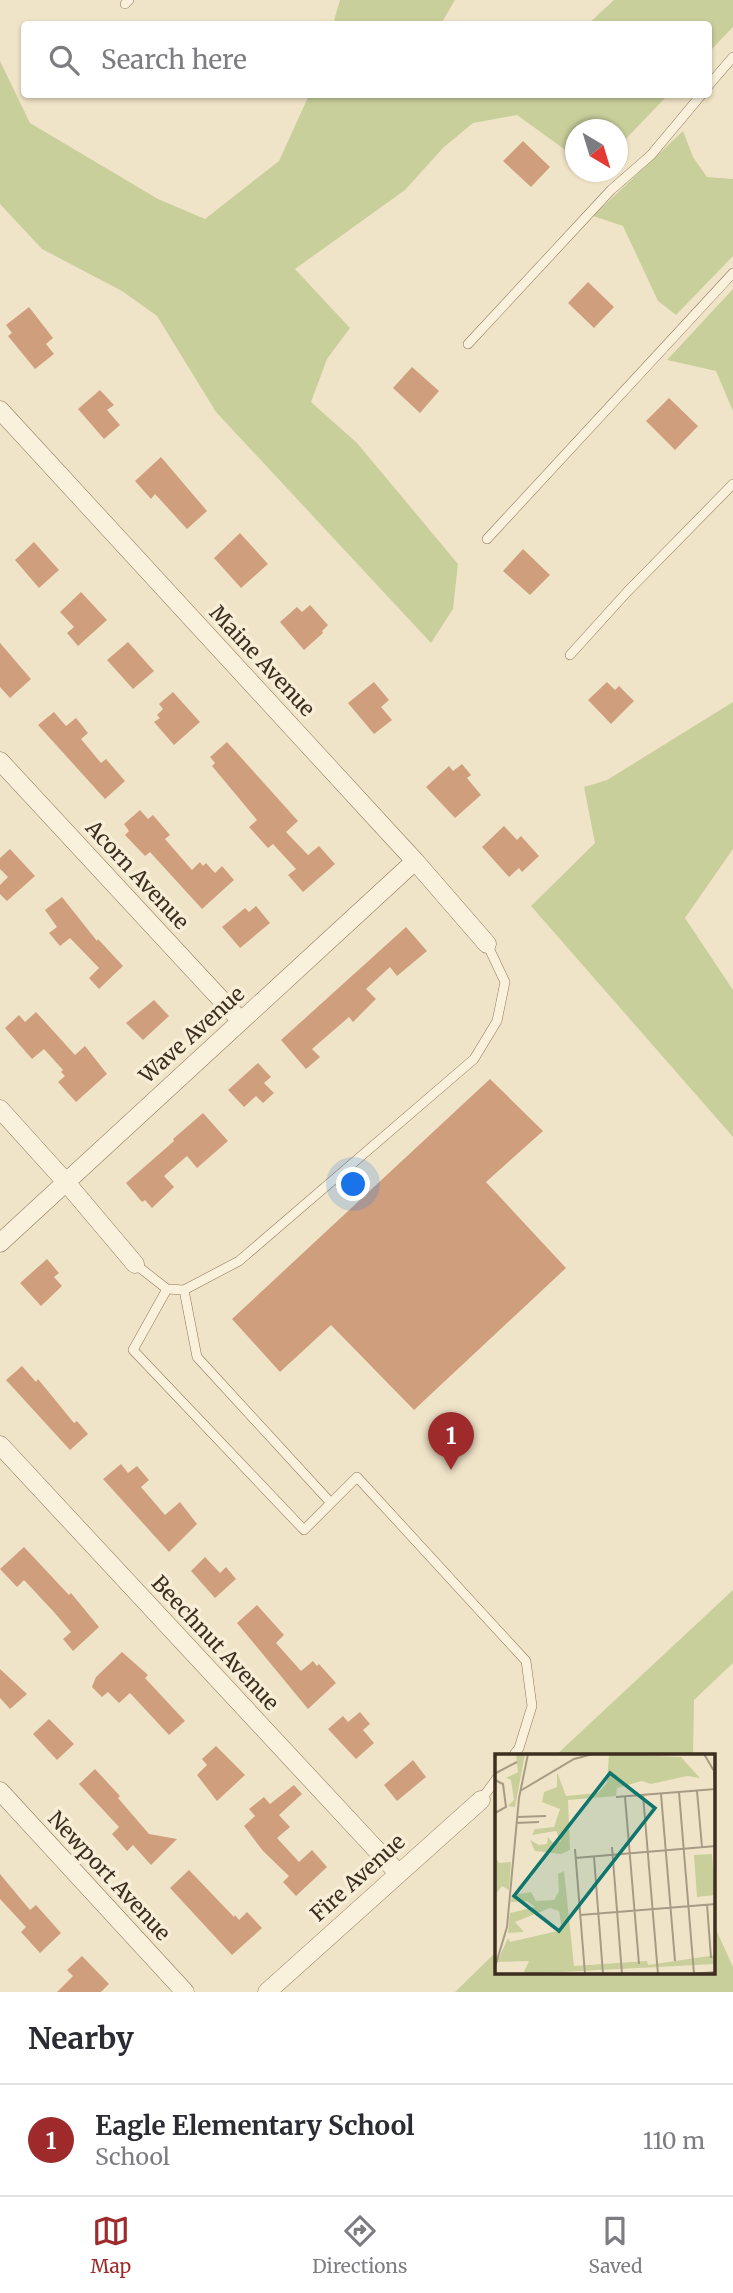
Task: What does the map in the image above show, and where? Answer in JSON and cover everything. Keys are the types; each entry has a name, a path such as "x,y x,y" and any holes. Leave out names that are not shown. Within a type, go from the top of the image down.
{"street":[{"name":"Maine Avenue","path":"0,411 415,861 487,944"},
{"name":"Acorn Avenue","path":"0,761 241,1021"},
{"name":"Wave Avenue","path":"0,1243 415,861"},
{"path":"0,1109 135,1265"},
{"name":"Beechnut Avenue","path":"0,1445 398,1872"},
{"name":"Newport Avenue","path":"0,1791 185,1992"},
{"name":"Fire Avenue","path":"267,1992 481,1800"}],"lane":[{"path":"712,82 733,57"},
{"path":"468,344 611,190 651,155 699,98"},
{"path":"487,539 733,273"},
{"path":"570,655 627,592 733,484"},
{"path":"135,1265 167,1289 184,1290 239,1261 474,1059 497,1021 505,982 487,944"},
{"path":"167,1289 133,1350 304,1530 357,1477 526,1661 532,1706 519,1748 514,1754"},
{"path":"184,1290 197,1357 331,1503"},
{"path":"481,1800 495,1781"}],"green space":[{"path":"340,0 455,0 443,21 334,21"},
{"path":"614,0 733,0 733,27 712,49 712,21 591,21"},
{"path":"0,61 30,123 158,199 205,219 279,161 308,98 665,98 628,137 628,119 565,119 565,150 517,115 473,123 443,148 405,190 295,269 350,328 327,359 311,402 357,443 458,564 453,609 431,643 216,412 157,316 122,291 42,249 0,204"},
{"path":"683,131 693,157 707,177 733,179 733,256 676,315 658,301 623,226 593,216"},
{"path":"733,289 733,411 716,371 667,360"},
{"path":"733,702 733,849 685,918 733,990 733,1137 531,906 595,843 584,787 607,780"},
{"path":"733,1590 733,1663 694,1700 693,1754 557,1754"},
{"path":"716,1929 733,1967 733,1992 455,1992 495,1953 495,1974 716,1974"}],"building":[{"path":"523,141 550,167 531,187 503,161"},
{"path":"588,282 614,307 594,328 568,303"},
{"path":"29,307 53,338 46,344 54,354 35,369 8,336 12,333 6,325"},
{"path":"412,367 439,391 420,413 393,388"},
{"path":"100,390 114,405 107,410 120,425 104,439 78,409"},
{"path":"669,398 698,426 675,450 646,421"},
{"path":"161,457 207,511 187,529 155,494 151,499 135,481"},
{"path":"240,533 268,564 241,588 214,558"},
{"path":"34,542 59,570 39,588 15,560"},
{"path":"523,549 550,575 530,595 503,571"},
{"path":"81,592 107,620 78,646 67,633 74,627 60,612"},
{"path":"310,605 328,625 304,650 280,622 297,607 302,612"},
{"path":"128,642 154,671 133,689 107,660"},
{"path":"0,643 31,679 10,698 0,687"},
{"path":"374,682 389,700 381,707 392,720 374,734 348,703"},
{"path":"607,682 615,690 619,686 634,701 611,724 588,700"},
{"path":"173,692 200,722 174,745 154,722 160,718 157,715 163,709 159,704"},
{"path":"54,712 66,726 76,718 88,733 81,739 101,763 106,759 125,781 105,799 38,725"},
{"path":"227,742 298,821 286,832 308,855 319,846 335,864 303,892 288,875 296,869 273,844 268,848 249,827 257,820 212,766 215,763 210,757"},
{"path":"462,764 471,775 467,778 481,795 455,818 426,787 449,766 453,771"},
{"path":"140,810 148,819 153,815 170,835 165,839 192,870 200,862 203,866 206,863 215,873 222,866 234,880 202,909 150,852 145,856 125,835 129,831 124,824"},
{"path":"504,826 517,840 521,836 539,856 522,872 519,868 509,877 482,847"},
{"path":"10,849 35,876 7,901 0,894 0,885 8,877 0,869 0,858"},
{"path":"62,897 97,941 98,939 123,966 99,989 89,978 99,968 70,938 60,946 49,933 57,927 45,910"},
{"path":"256,906 270,923 240,948 222,927 245,908 249,912"},
{"path":"406,927 427,951 397,976 390,967 366,989 376,999 353,1022 349,1017 312,1049 320,1057 306,1069 281,1040"},
{"path":"154,1000 169,1016 143,1040 126,1023"},
{"path":"36,1012 75,1055 85,1046 107,1074 76,1102 58,1082 65,1076 61,1072 63,1070 44,1049 32,1059 5,1028 19,1015 25,1022"},
{"path":"258,1063 271,1077 264,1083 274,1093 263,1103 256,1096 244,1107 228,1090"},
{"path":"490,1079 543,1131 486,1182 566,1268 414,1410 331,1325 280,1372 232,1319"},
{"path":"203,1113 228,1141 197,1168 187,1156 164,1176 174,1187 152,1208 145,1200 142,1202 126,1183"},
{"path":"47,1259 59,1273 54,1277 62,1286 41,1306 20,1283"},
{"path":"22,1366 36,1382 38,1379 74,1423 77,1421 88,1434 70,1450 6,1380"},
{"path":"121,1464 128,1473 137,1466 149,1480 141,1487 165,1515 180,1502 197,1524 169,1552 103,1479"},
{"path":"24,1547 69,1595 71,1593 99,1627 73,1651 63,1639 71,1632 53,1611 24,1580 17,1587 0,1569"},
{"path":"205,1557 220,1573 226,1567 236,1579 215,1598 191,1571"},
{"path":"257,1605 284,1635 276,1643 301,1671 313,1661 336,1683 308,1709 237,1623"},
{"path":"122,1652 148,1675 145,1678 185,1721 169,1735 130,1693 119,1703 108,1692 102,1697 92,1687 96,1677"},
{"path":"0,1669 27,1694 10,1709 0,1698"},
{"path":"360,1712 370,1724 363,1730 374,1743 356,1759 328,1729 343,1716 348,1722"},
{"path":"49,1719 74,1744 57,1760 33,1734"},
{"path":"216,1746 245,1775 217,1801 197,1775 207,1765 202,1759"},
{"path":"413,1760 426,1777 397,1801 384,1785"},
{"path":"95,1769 149,1834 177,1839 151,1865 133,1845 127,1851 112,1834 119,1827 79,1784"},
{"path":"294,1785 302,1794 279,1815 290,1827 277,1838 299,1862 312,1850 327,1867 296,1896 283,1882 289,1876 263,1851 244,1826 255,1816 249,1809 264,1797 270,1804"},
{"path":"189,1870 234,1917 235,1915 239,1920 247,1912 262,1928 232,1955 170,1888"},
{"path":"0,1874 30,1910 36,1905 61,1933 40,1953 21,1932 26,1927 0,1899"},
{"path":"82,1956 109,1984 101,1992 57,1992 73,1976 67,1970"}],"place":[{"name":"Eagle Elementary School","path":"451,1470"}]}
